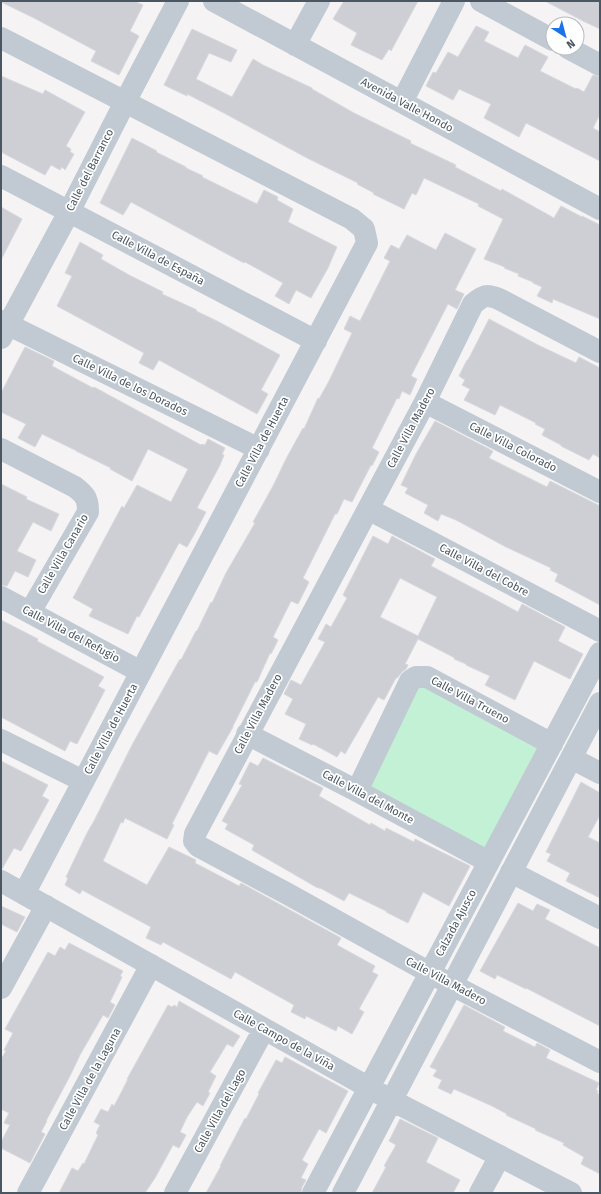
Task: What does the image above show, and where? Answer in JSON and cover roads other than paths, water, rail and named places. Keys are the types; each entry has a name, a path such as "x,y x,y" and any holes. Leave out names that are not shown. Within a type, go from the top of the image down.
{"street":[{"name":"Calle del Barranco","path":"3,328 69,212 178,1"},
{"name":"Avenida Valle Hondo","path":"214,1 600,209"},
{"path":"295,45 319,1"},
{"path":"402,102 454,1"},
{"path":"481,1 545,36"},
{"name":"Calle Villa de Huerta","path":"1,38 352,219 364,229 367,243 24,894"},
{"path":"583,56 600,65"},
{"name":"Calle Villa de España","path":"1,176 316,341"},
{"name":"Calle Villa Madero","path":"600,352 499,299 490,296 483,296 473,304 425,402 247,734 195,834 194,841 198,846 452,985 600,1062"},
{"name":"Calle Villa de los Dorados","path":"3,328 259,449"},
{"name":"Calle Villa Colorado","path":"425,402 600,492"},
{"name":"Calle Villa Canario","path":"1,449 75,487 84,495 88,503 88,512 30,612"},
{"name":"Calle Villa del Cobre","path":"368,509 600,631"},
{"name":"Calle Villa del Refugio","path":"1,597 141,672"},
{"name":"Calzada Ajusco","path":"313,1193 600,653"},
{"name":"Calle Villa Trueno","path":"357,791 410,681 416,677 427,677 552,744"},
{"path":"343,1193 600,703"},
{"name":"Calle Villa del Monte","path":"247,734 489,862"},
{"path":"1,740 83,781"},
{"path":"571,758 600,773"},
{"path":"535,776 557,785"},
{"path":"511,872 600,918"},
{"name":"Calle Campo de la Viña","path":"1,881 369,1088 571,1193"},
{"path":"1,988 46,906"},
{"name":"Calle Villa de la Laguna","path":"28,1193 152,965"},
{"name":"Calle Villa del Lago","path":"175,1193 264,1029"},
{"path":"480,1193 500,1156"}]}
